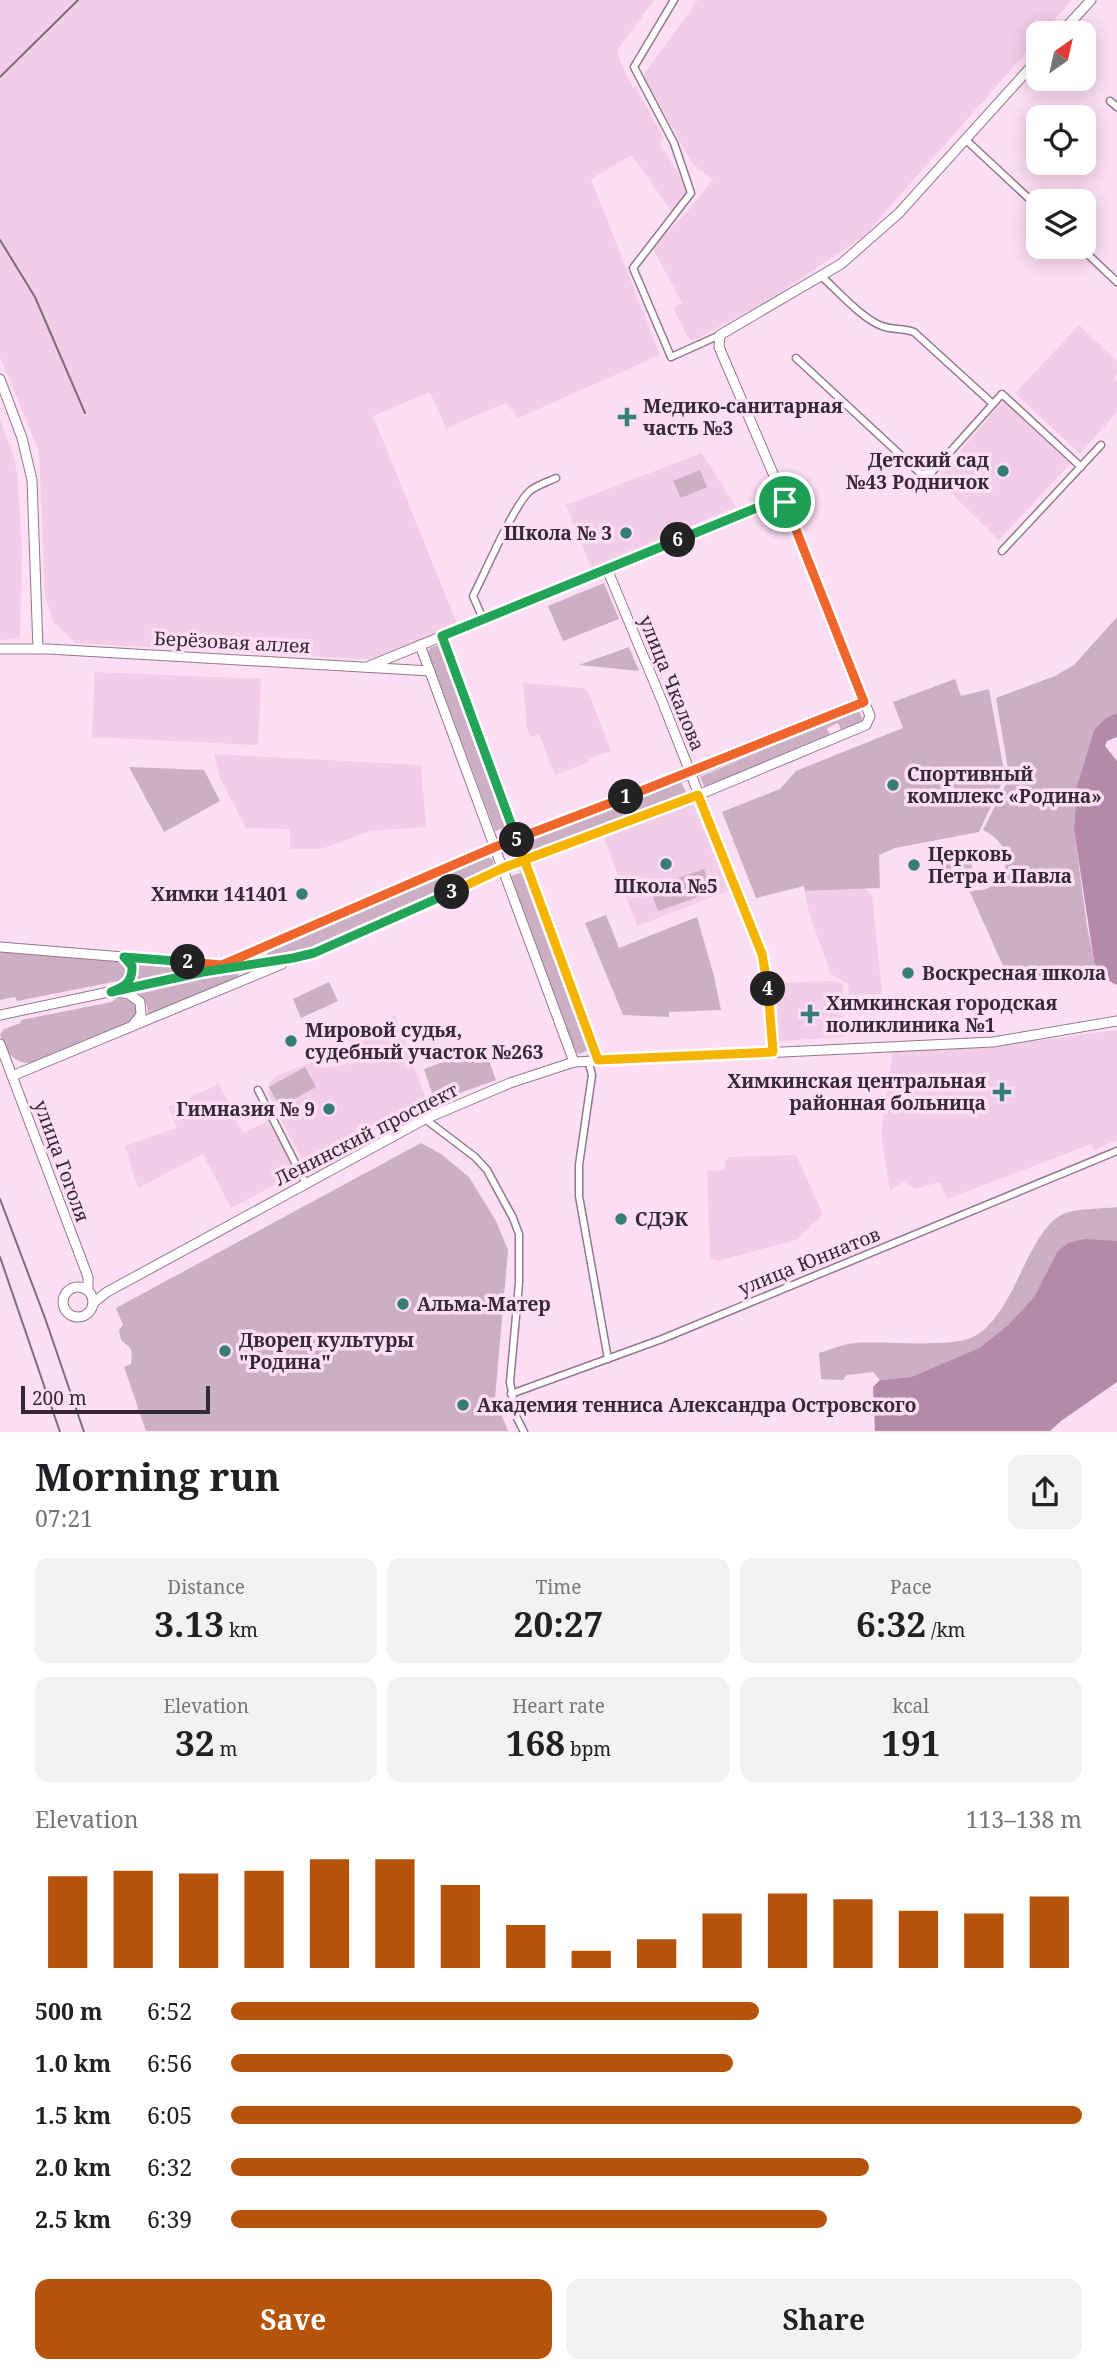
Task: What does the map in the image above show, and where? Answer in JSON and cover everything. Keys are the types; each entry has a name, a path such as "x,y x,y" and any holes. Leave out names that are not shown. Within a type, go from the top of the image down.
{"street":[{"path":"674,0 634,67 674,143 691,192 633,268 671,357 720,335 821,276 858,251 888,224 1026,72"},
{"path":"1072,21 1091,0"},
{"path":"1110,101 1117,107"},
{"path":"965,139 1026,196"},
{"path":"1093,259 1117,282"},
{"path":"821,276 871,321 883,327 905,328 914,332 993,404"},
{"path":"0,1015 203,972 293,958 330,947 503,868 698,795 866,725 870,716 783,497 719,347 720,335"},
{"path":"796,358 921,474 932,472 1002,394 1081,467"},
{"path":"0,379 22,438 32,480 38,649 0,649"},
{"path":"1002,551 1101,445"},
{"path":"483,620 473,596 525,496 555,478"},
{"name":"Берёзовая аллея","path":"38,649 367,667 783,497"},
{"name":"улица Чкалова","path":"607,569 762,954 773,1052"},
{"path":"442,636 598,1060"},
{"path":"420,645 575,1062"},
{"path":"367,667 430,671"},
{"path":"203,972 495,847 690,773 864,702"},
{"path":"0,947 222,965"},
{"path":"111,992 124,986 131,977 132,966 124,957"},
{"path":"12,1076 293,958"},
{"path":"111,992 129,994 140,1002 140,1018 129,1028"},
{"name":"Ленинский проспект","path":"92,1297 107,1292 425,1119 510,1083 575,1062 993,1042 1117,1021"},
{"name":"улица Гоголя","path":"0,1044 88,1277 92,1297"},
{"path":"588,1060 592,1074 579,1164 579,1196 608,1359"},
{"path":"258,1090 306,1184"},
{"path":"425,1119 475,1157 486,1170 519,1234 519,1276 510,1382 516,1416 524,1432"},
{"name":"улица Юннатов","path":"511,1394 662,1339 1117,1151"}],"shaded area":[{"path":"0,0 654,0 617,50 633,88 636,87 664,139 659,142 689,191 674,215 632,155 591,179 660,355 518,418 506,403 446,428 430,392 373,416 458,626 377,660 76,643 54,623 45,597 39,451 0,357"},
{"path":"698,0 1072,0 1054,21 1026,21 1026,53 864,236 772,298 693,341 689,339 673,308 682,303 653,249 713,179 692,163 643,75"},
{"path":"1079,325 1117,361 1117,374 1113,378 1117,382 1117,412 1080,454 1015,393"},
{"name":"Детский сад №43 Родничок","path":"1003,401 1070,464 999,540 937,479"},
{"path":"0,419 15,460 22,550 20,639 0,640"},
{"name":"Школа № 3","path":"702,453 736,507 591,568 566,505"},
{"path":"700,470 707,487 681,498 673,481"},
{"path":"604,583 619,619 563,641 548,606"},
{"path":"1117,617 1117,713 1094,730 1077,786 1074,830 1087,926 1098,971 1009,979 969,890 984,890 993,885 1002,874 1006,860 999,842 983,830 1009,775 996,698 1055,676 1074,665"},
{"path":"442,646 509,826 495,831 428,652 430,648"},
{"path":"629,647 639,671 579,665"},
{"path":"95,672 261,679 258,745 92,737"},
{"name":"Спортивный комплекс «Родина»","path":"955,679 961,696 989,689 1005,776 979,832 895,848 879,855 880,888 805,891 804,886 756,898 722,812 780,789 796,771 903,728 893,702"},
{"path":"523,683 584,688 589,694 611,751 555,775 539,734 531,737 527,727"},
{"path":"856,710 862,716 861,724 842,732 838,723 827,728 830,735 705,788 700,777"},
{"path":"1117,713 1117,737 1107,741 1105,746 1117,761 1117,985 1103,976 1094,961 1074,830 1077,786 1094,730 1105,719"},
{"path":"214,754 421,765 426,827 371,831 321,849 290,849 290,829 246,828 219,776"},
{"path":"129,767 204,770 220,801 164,832"},
{"path":"680,780 688,796 531,855 526,840"},
{"name":"Школа №5","path":"693,803 728,891 637,926 604,838"},
{"path":"971,849 972,872 939,873 938,850"},
{"path":"483,857 493,859 494,868 310,949 267,956 267,952"},
{"path":"704,869 712,892 658,911 650,888"},
{"path":"526,871 590,1046 589,1050 579,1054 575,1051 511,876"},
{"path":"866,889 872,895 882,994 849,995 848,984 831,974 809,913 805,891"},
{"path":"606,915 619,948 697,917 721,1010 669,1012 669,1017 623,1015 585,923"},
{"path":"0,952 117,959 126,965 127,972 118,981 17,1001 15,997 0,1000"},
{"path":"129,958 200,967 134,982 136,973"},
{"path":"235,972 239,978 148,1015 147,1005 138,994"},
{"name":"Химкинская городская поликлиника №1","path":"835,981 843,984 844,1037 779,1041 774,983"},
{"path":"329,982 338,1001 301,1018 293,999"},
{"path":"117,997 133,1002 137,1010 134,1021 31,1063 14,1058 0,1034 4,1029 21,1023 21,1020 112,1002"},
{"name":"Гимназия № 9","path":"395,1015 427,1102 306,1168 268,1094 269,1084 276,1076 315,1061 324,1068 359,1062 345,1032 367,1021 371,1027"},
{"name":"Химкинская центральная районная больница","path":"1117,1030 1117,1140 1094,1150 1091,1144 947,1199 940,1182 915,1189 904,1182 890,1190 881,1134 893,1049 994,1046"},
{"path":"484,1047 496,1080 435,1102 424,1069"},
{"path":"305,1067 316,1087 280,1107 269,1087"},
{"path":"219,1084 243,1133 268,1121 297,1173 231,1208 203,1154 138,1188 125,1146 177,1128 168,1107"},
{"path":"421,1143 441,1154 469,1177 496,1221 508,1250 495,1399 508,1431 146,1431 124,1367 131,1364 132,1352 121,1340 119,1330 123,1325 116,1308"},
{"path":"796,1155 823,1214 796,1240 717,1261 710,1258 707,1171 725,1170 724,1163 729,1157"},
{"path":"1117,1207 1117,1241 1057,1252 1034,1297 1008,1325 979,1348 911,1377 880,1380 873,1372 847,1375 843,1380 821,1379 819,1353 841,1346 855,1343 949,1342 973,1337 988,1326 1001,1310 1032,1250 1055,1219 1069,1212"},
{"path":"1084,1239 1117,1241 1117,1382 1050,1431 875,1431 873,1387 880,1380 911,1377 979,1348 1008,1325 1034,1297 1057,1252 1068,1243"}],"railway":[{"path":"0,77 78,0"},
{"path":"0,240 35,297 85,413"},
{"path":"0,1199 84,1432"},
{"path":"0,1257 60,1432"}],"place":[{"name":"Медико-санитарная часть №3","path":"627,417"},
{"name":"Детский сад №43 Родничок","path":"1003,471"},
{"name":"Школа № 3","path":"626,533"},
{"name":"Спортивный комплекс «Родина»","path":"893,785"},
{"name":"Школа №5","path":"666,864"},
{"name":"Церковь Петра и Павла","path":"914,865"},
{"name":"Химки 141401","path":"302,894"},
{"name":"Воскресная школа","path":"908,973"},
{"name":"Химкинская городская поликлиника №1","path":"810,1014"},
{"name":"Мировой судья, судебный участок №263","path":"291,1041"},
{"name":"Химкинская центральная районная больница","path":"1002,1092"},
{"name":"Гимназия № 9","path":"329,1109"},
{"name":"СДЭК","path":"621,1219"},
{"name":"Альма-Матер","path":"403,1304"},
{"name":"Дворец культуры \"Родина\"","path":"225,1351"},
{"name":"Академия тенниса Александра Островского","path":"463,1405"}],"route":[{"path":"785,502 783,497 442,636 517,839 525,860 528,867 598,1060 773,1052 767,978 762,954 698,795 525,860 503,868 330,947 293,958 203,972 111,992 128,983 131,977 132,966 124,957 222,965 495,847 517,839 523,836 694,772 864,702 785,502"}]}
